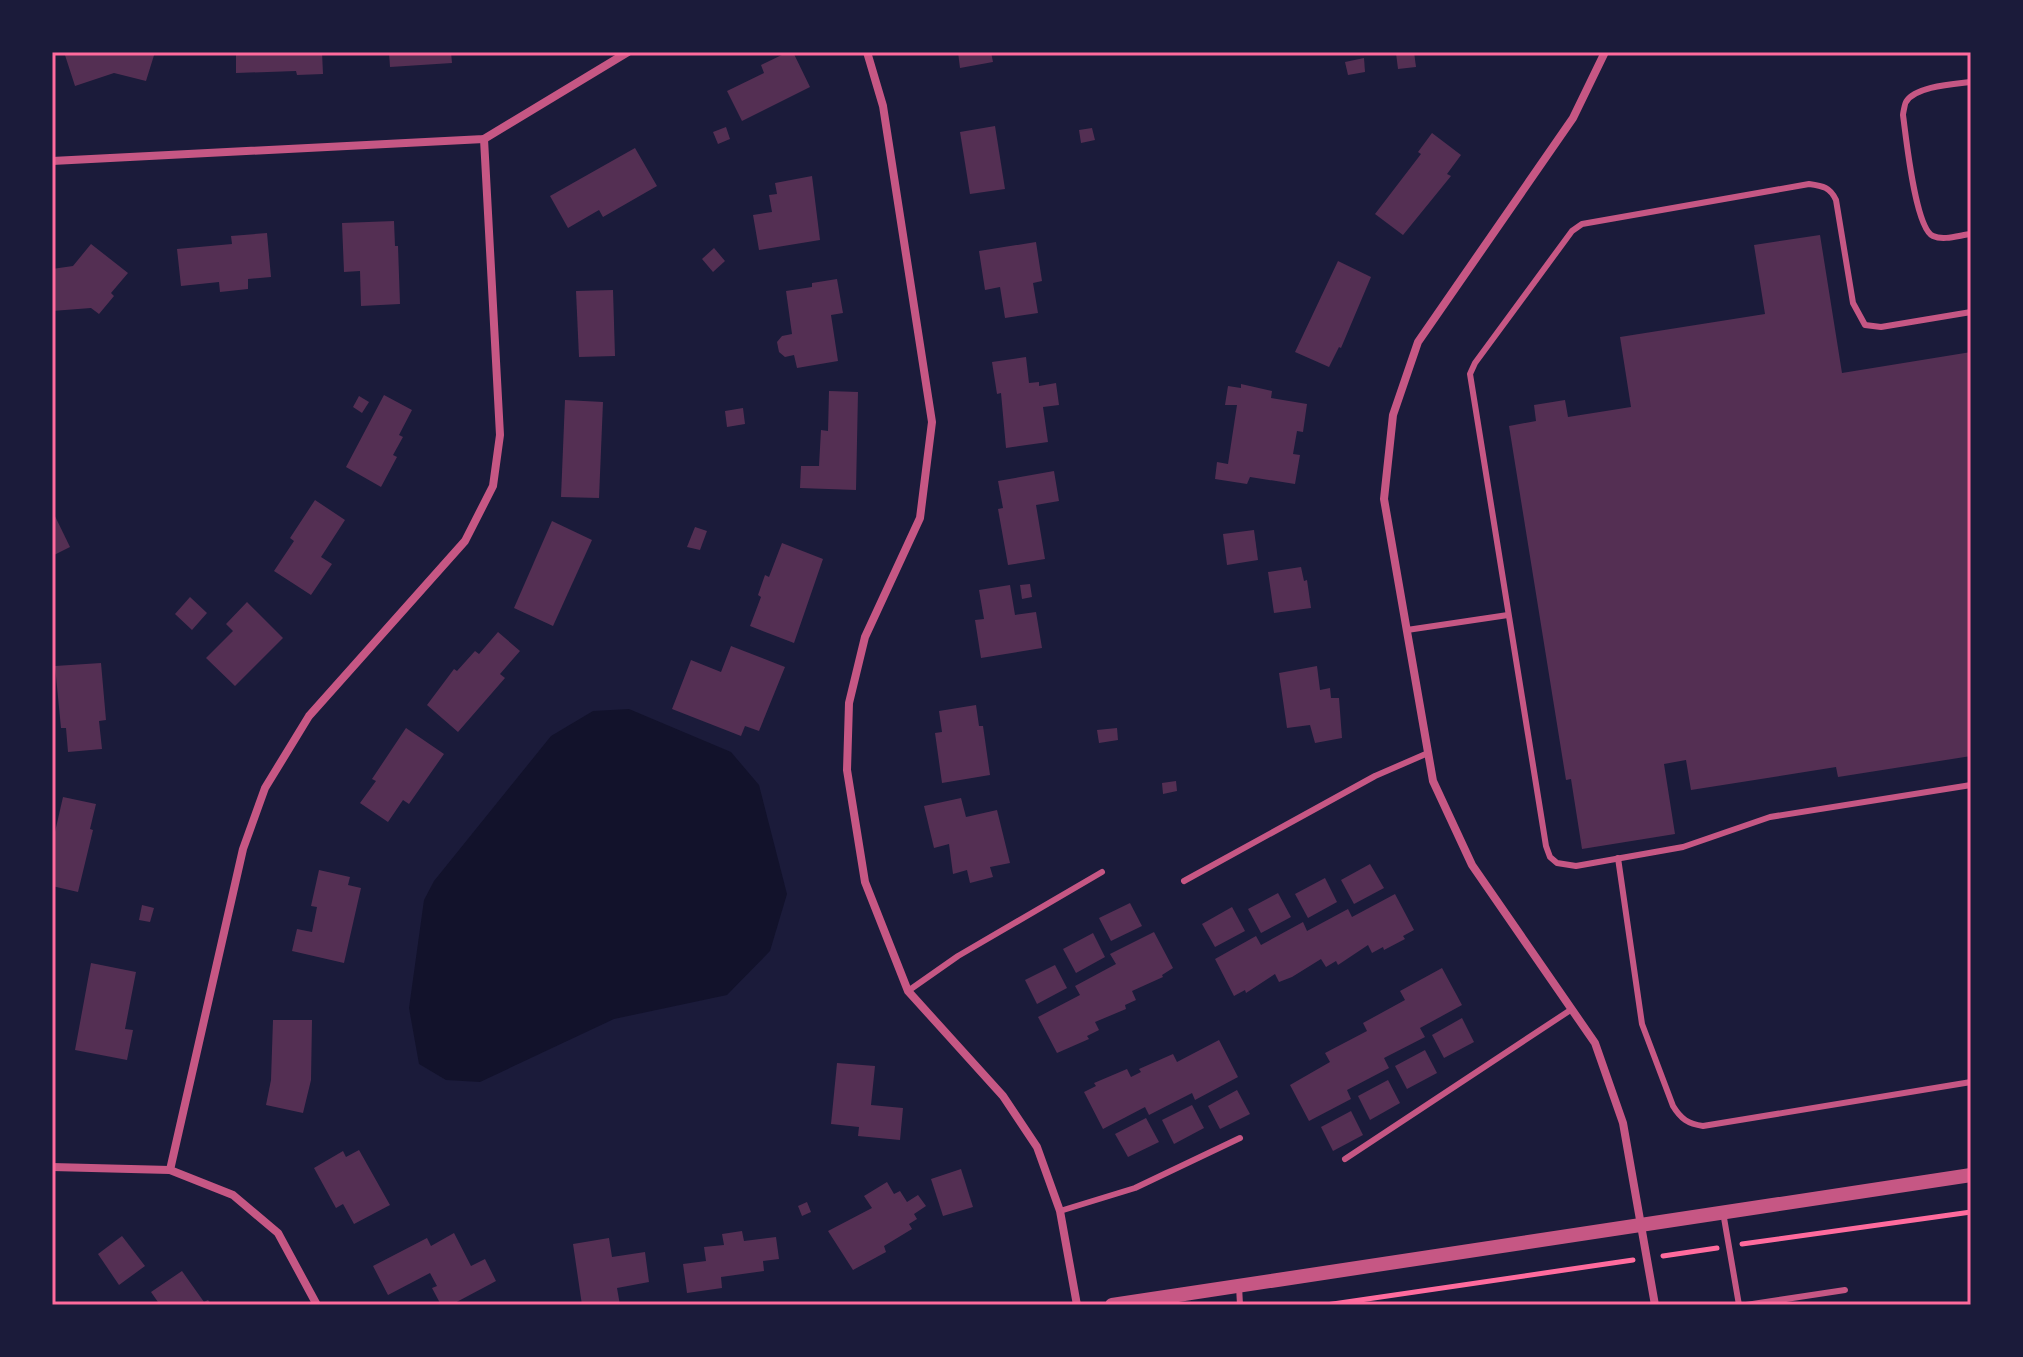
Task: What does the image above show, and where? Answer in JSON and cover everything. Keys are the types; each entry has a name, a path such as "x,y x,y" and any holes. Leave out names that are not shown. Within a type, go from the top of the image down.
{"street":[{"path":"52,161 484,139 628,52"},
{"path":"867,52 883,106 932,422 920,518 865,637 849,703 847,770 865,882 908,991 1003,1096 1037,1147 1060,1211 1077,1305"},
{"path":"1605,52 1573,118 1418,342 1393,415 1384,499 1433,781 1472,865 1595,1043 1623,1123 1655,1305"},
{"path":"170,1170 243,849 265,788 309,716 465,541 493,486 500,435 484,139"},
{"path":"52,1167 170,1170 233,1195 278,1233 317,1305"},
{"path":"1112,1305 1168,1301 1239,1286 1971,1175"}],"lane":[{"path":"1971,82 1931,88 1912,95 1906,102 1903,115 1920,213 1927,230 1933,236 1946,238 1971,234"},
{"path":"1971,312 1881,327 1865,325 1853,303 1836,200 1831,190 1809,184 1582,224 1572,231 1470,374 1546,846 1550,857 1557,863 1576,866 1683,847 1770,817 1971,785"},
{"path":"1407,630 1508,615"},
{"path":"1184,881 1375,776 1428,753"},
{"path":"1618,858 1642,1024 1673,1106 1679,1116 1690,1124 1703,1126 1971,1082"},
{"path":"908,991 958,956 1102,872"},
{"path":"1345,1159 1572,1009"},
{"path":"1060,1211 1135,1188 1240,1138"},
{"path":"1723,1212 1739,1305"},
{"path":"1239,1286 1240,1305"},
{"path":"1746,1305 1845,1290"}],"path":[{"path":"1676,1254 1971,1212"},
{"path":"1326,1305 1608,1263"}],"shaded area":[{"path":"629,709 731,752 759,785 787,894 770,951 727,995 614,1019 480,1082 446,1080 419,1064 409,1008 424,900 434,881 551,736 593,711"}],"building":[{"path":"64,52 155,52 146,81 114,73 75,86"},
{"path":"236,52 322,52 323,74 297,75 296,71 236,73"},
{"path":"389,52 451,52 452,63 390,67"},
{"path":"793,52 810,87 742,121 727,91 764,73 761,65"},
{"path":"958,52 991,52 993,62 960,68"},
{"path":"1414,52 1416,67 1398,69 1396,53"},
{"path":"1364,58 1365,72 1348,75 1345,62"},
{"path":"995,126 1005,189 970,194 960,132"},
{"path":"726,127 730,139 718,144 713,132"},
{"path":"1092,128 1095,140 1081,143 1079,130"},
{"path":"1432,133 1461,155 1447,174 1451,176 1403,235 1375,214 1421,154 1418,152"},
{"path":"635,148 657,186 603,217 599,210 568,228 550,196"},
{"path":"812,176 820,240 759,250 753,215 772,212 769,195 777,194 775,183"},
{"path":"394,221 400,304 361,306 360,271 344,272 342,223"},
{"path":"267,233 271,277 248,279 248,289 220,292 219,282 181,286 177,249 232,244 231,236"},
{"path":"1820,235 1842,373 1971,352 1971,756 1838,777 1836,767 1691,790 1686,760 1664,764 1675,834 1582,849 1571,779 1566,780 1509,426 1536,421 1534,405 1565,400 1568,417 1631,407 1620,337 1765,314 1754,245"},
{"path":"1036,242 1042,281 1033,283 1038,313 1005,318 1000,287 985,290 979,251"},
{"path":"91,244 128,273 99,314 91,308 52,311 52,269 73,266"},
{"path":"714,248 725,261 713,272 702,259"},
{"path":"1338,261 1371,277 1341,348 1329,367 1295,352"},
{"path":"837,279 843,313 831,315 838,361 797,368 794,355 785,357 779,352 777,342 782,336 792,334 786,291"},
{"path":"613,290 615,356 579,357 576,291"},
{"path":"1026,357 1029,383 1039,382 1039,386 1056,383 1059,405 1043,407 1048,442 1006,448 1001,393 997,394 992,362"},
{"path":"1241,384 1272,391 1271,398 1307,404 1303,432 1297,431 1293,454 1300,455 1295,484 1250,477 1247,484 1215,479 1217,462 1228,464 1237,405 1225,405 1228,386 1241,388"},
{"path":"829,391 858,392 856,490 800,488 801,466 819,466 821,430 828,431"},
{"path":"384,395 412,410 399,435 403,437 393,455 397,457 381,487 346,467"},
{"path":"359,396 369,402 362,413 353,407"},
{"path":"565,400 603,402 599,498 561,497"},
{"path":"743,408 745,424 727,427 725,411"},
{"path":"1054,471 1059,501 1036,505 1045,559 1008,565 998,509 1003,508 998,481"},
{"path":"315,500 345,520 321,557 332,564 311,595 274,571 294,541 290,538"},
{"path":"52,510 70,547 52,556"},
{"path":"552,521 592,540 553,626 514,608"},
{"path":"695,527 707,531 700,550 687,547"},
{"path":"1254,530 1258,560 1227,565 1223,534"},
{"path":"782,543 823,559 794,643 750,626 765,575 769,577"},
{"path":"1301,567 1304,581 1307,580 1311,608 1274,613 1268,572"},
{"path":"1030,584 1032,597 1022,599 1020,585"},
{"path":"1010,585 1015,615 1036,612 1042,648 981,658 975,620 984,619 979,590"},
{"path":"190,597 207,613 192,630 175,614"},
{"path":"247,602 283,638 235,686 206,658 233,631 226,624"},
{"path":"498,632 520,651 500,674 505,678 458,732 427,705 454,669 457,671 475,651 479,654"},
{"path":"731,646 785,667 759,731 745,726 741,736 672,709 691,660 721,672"},
{"path":"101,663 106,720 99,721 102,749 68,752 66,728 61,728 55,666"},
{"path":"1317,666 1320,690 1330,688 1331,698 1339,698 1342,738 1315,743 1310,725 1287,728 1279,673"},
{"path":"976,705 979,726 983,726 990,775 942,783 935,733 942,732 939,711"},
{"path":"406,728 444,754 409,804 403,800 388,822 360,803"},
{"path":"1117,728 1118,740 1099,743 1097,730"},
{"path":"1176,781 1177,791 1163,794 1162,783"},
{"path":"63,797 96,804 78,892 52,886 52,845"},
{"path":"961,798 966,817 997,810 1010,863 990,867 993,877 970,883 967,870 953,874 949,844 934,848 924,806"},
{"path":"1370,864 1384,888 1354,904 1341,880"},
{"path":"319,870 350,877 348,885 361,888 344,963 292,951 297,929 312,932 317,907 311,906"},
{"path":"1325,878 1337,902 1308,918 1295,894"},
{"path":"1278,893 1291,917 1261,933 1248,909"},
{"path":"1395,894 1414,930 1403,936 1405,939 1384,950 1383,947 1372,953 1368,945 1338,965 1336,961 1326,967 1321,959 1292,977 1279,982 1275,974 1246,993 1245,990 1234,996 1215,959 1256,936 1261,945 1303,922 1307,931 1348,909 1352,917"},
{"path":"1130,903 1142,926 1111,941 1099,918"},
{"path":"142,905 154,908 150,922 139,920"},
{"path":"1232,907 1245,931 1215,947 1202,924"},
{"path":"1154,932 1173,968 1163,977 1132,991 1136,1000 1125,1005 1126,1009 1095,1022 1099,1030 1087,1036 1089,1039 1057,1053 1038,1017 1080,995 1075,986 1116,964 1110,954"},
{"path":"1093,933 1105,957 1076,973 1063,949"},
{"path":"91,963 136,972 125,1029 133,1030 127,1060 75,1050"},
{"path":"1055,965 1067,988 1037,1004 1025,980"},
{"path":"1442,968 1462,1005 1420,1028 1425,1037 1384,1058 1389,1068 1347,1090 1351,1099 1309,1121 1290,1085 1330,1062 1325,1053 1367,1031 1363,1023 1405,1000 1400,991"},
{"path":"1462,1018 1474,1042 1444,1058 1432,1035"},
{"path":"273,1020 312,1020 311,1080 303,1113 266,1105 271,1080"},
{"path":"1219,1040 1238,1077 1195,1100 1192,1093 1149,1115 1145,1107 1103,1129 1084,1092 1096,1086 1094,1083 1127,1069 1131,1077 1141,1072 1139,1069 1173,1054 1177,1062"},
{"path":"1425,1050 1437,1073 1407,1089 1395,1066"},
{"path":"837,1063 875,1066 871,1105 903,1108 900,1140 858,1136 859,1127 831,1124"},
{"path":"1388,1080 1400,1103 1370,1120 1358,1096"},
{"path":"1237,1090 1250,1114 1220,1129 1208,1106"},
{"path":"1192,1105 1204,1128 1174,1144 1162,1120"},
{"path":"1351,1111 1363,1135 1333,1151 1321,1127"},
{"path":"1146,1118 1159,1142 1128,1157 1115,1134"},
{"path":"359,1150 390,1205 354,1224 343,1204 336,1208 314,1168 343,1151 346,1157"},
{"path":"961,1169 973,1207 943,1216 931,1179"},
{"path":"887,1182 894,1194 900,1191 907,1202 918,1195 926,1206 914,1214 917,1219 909,1224 912,1229 884,1246 886,1252 853,1270 828,1231 872,1208 864,1196"},
{"path":"807,1202 811,1212 802,1216 798,1206"},
{"path":"742,1231 744,1241 776,1237 779,1259 763,1261 764,1271 721,1277 722,1288 687,1293 683,1264 706,1261 704,1247 724,1245 722,1234"},
{"path":"454,1233 471,1266 485,1259 496,1281 451,1305 441,1305 432,1288 437,1286 430,1273 388,1295 373,1266 427,1238 431,1246"},
{"path":"122,1236 145,1266 119,1285 98,1254"},
{"path":"609,1238 612,1257 645,1252 649,1282 617,1288 620,1305 582,1305 573,1244"},
{"path":"182,1271 204,1302 208,1300 212,1305 160,1305 151,1292"}]}
